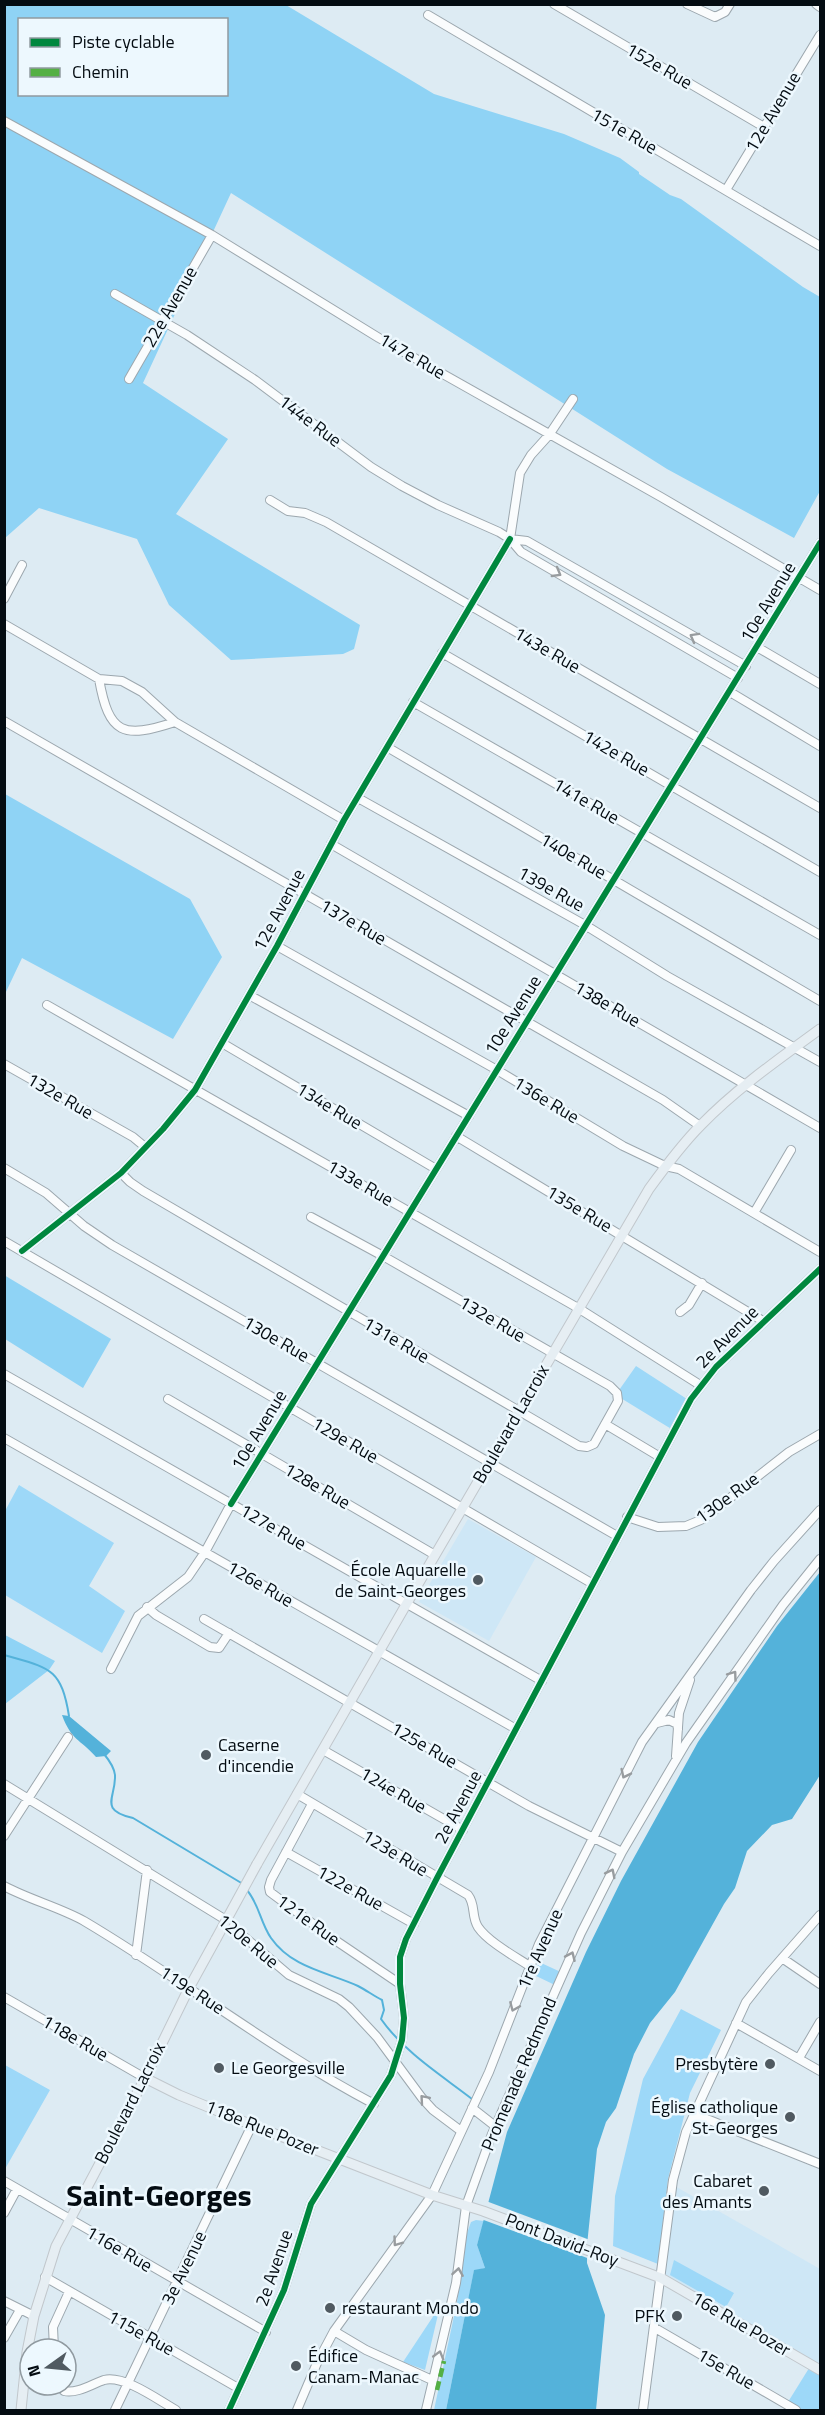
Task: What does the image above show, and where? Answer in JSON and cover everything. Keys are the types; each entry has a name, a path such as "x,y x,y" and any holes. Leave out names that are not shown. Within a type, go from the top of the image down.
{"main road":[{"name":"Boulevard Lacroix","path":"21,2410 34,2316 56,2246 145,2078 189,1988 407,1602 621,1233 665,1166 700,1126 745,1085 820,1029"},
{"name":"118e Rue Pozer","path":"145,2078 179,2095 252,2125 432,2195 483,2211"},
{"name":"Pont David-Roy","path":"483,2211 661,2278"},
{"name":"16e Rue Pozer","path":"661,2278 820,2370"}],"street":[{"name":"152e Rue","path":"554,4 765,127"},
{"path":"687,4 710,16 721,15 730,4"},
{"path":"816,4 820,7"},
{"name":"151e Rue","path":"428,15 820,246"},
{"name":"12e Avenue","path":"726,190 820,35"},
{"name":"147e Rue","path":"4,121 212,235 379,338 662,497 820,590"},
{"name":"22e Avenue","path":"129,379 212,235"},
{"name":"144e Rue","path":"115,294 163,320 255,380 392,480 417,495 499,532 510,539 521,552 738,678"},
{"name":"12e Avenue","path":"22,1251 72,1214 121,1173 195,1090 277,946 344,820 510,539 520,473 573,399"},
{"name":"143e Rue","path":"270,500 288,511 305,513 327,522 820,808"},
{"name":"144e Rue","path":"510,539 527,541 746,666"},
{"name":"10e Avenue","path":"111,1669 138,1616 181,1584 205,1552 231,1504 290,1407 350,1313 496,1070 528,1022 585,925 820,543"},
{"path":"4,599 22,565"},
{"path":"4,624 99,679 122,681 142,692 175,722 344,820"},
{"path":"758,647 820,684"},
{"name":"142e Rue","path":"442,653 820,872"},
{"path":"99,679 106,711 116,725 138,732 175,722"},
{"path":"730,692 820,746"},
{"name":"141e Rue","path":"413,702 820,935"},
{"name":"137e Rue","path":"4,721 663,1100 700,1126"},
{"name":"140e Rue","path":"387,747 820,1001"},
{"name":"139e Rue","path":"358,798 585,925 667,976 820,1062"},
{"name":"138e Rue","path":"331,844 820,1128"},
{"name":"136e Rue","path":"277,946 496,1070 623,1146 665,1166 679,1169 820,1252"},
{"path":"249,995 468,1116"},
{"name":"133e Rue","path":"47,1005 578,1308 700,1385"},
{"name":"134e Rue","path":"222,1042 436,1169"},
{"name":"132e Rue","path":"4,1064 133,1137 145,1148"},
{"name":"135e Rue","path":"456,1136 621,1233 763,1321"},
{"path":"754,1213 790,1150"},
{"name":"130e Rue","path":"4,1168 46,1192 84,1226 112,1245 617,1536"},
{"name":"131e Rue","path":"121,1173 143,1191 583,1447 594,1444 605,1424"},
{"name":"132e Rue","path":"311,1217 610,1386 617,1393 618,1401 605,1424"},
{"name":"129e Rue","path":"4,1241 593,1584"},
{"name":"2e Avenue","path":"229,2410 284,2290 311,2204 338,2158 386,2086 401,2042 404,2018 400,1957 437,1878 680,1417 700,1385 763,1321 820,1269"},
{"path":"680,1312 689,1305 702,1283"},
{"name":"127e Rue","path":"4,1374 542,1681"},
{"name":"128e Rue","path":"168,1399 435,1555"},
{"path":"605,1424 660,1457"},
{"name":"130e Rue","path":"627,1517 658,1527 686,1526 703,1519 789,1452 820,1433"},
{"name":"126e Rue","path":"4,1438 516,1729"},
{"name":"1re Avenue","path":"297,2410 317,2363 334,2331 432,2195 489,2072 539,1944 594,1839 628,1767 695,1667 774,1561 820,1510"},
{"name":"Promenade Redmond","path":"426,2410 456,2283 466,2206 495,2126 581,1933 622,1852 675,1760 770,1623 820,1559"},
{"path":"147,1608 210,1647 219,1648 229,1633"},
{"name":"125e Rue","path":"204,1619 529,1806 622,1852"},
{"name":"Promenade Redmond","path":"675,1760 682,1699 695,1667"},
{"path":"655,1724 669,1720 677,1724 678,1730"},
{"path":"4,1836 68,1737"},
{"name":"124e Rue","path":"323,1750 463,1830"},
{"name":"120e Rue","path":"4,1784 221,1917 289,1975 339,1999 362,2020 433,2110 461,2131"},
{"name":"123e Rue","path":"297,1794 468,1895 475,1909 475,1920 482,1932 531,1967"},
{"name":"121e Rue","path":"312,1804 269,1883 270,1892 400,1984"},
{"name":"122e Rue","path":"286,1852 414,1924"},
{"path":"136,1955 147,1870"},
{"name":"119e Rue","path":"4,1886 81,1920 329,2081 374,2104"},
{"path":"652,2410 643,2408 678,2158 694,2114 752,1994 820,1915"},
{"path":"782,1958 820,1984"},
{"name":"118e Rue","path":"4,1997 145,2078"},
{"path":"736,2023 820,2072"},
{"path":"799,2058 819,2027"},
{"path":"472,2108 495,2126"},
{"path":"694,2114 820,2164"},
{"name":"3e Avenue","path":"115,2410 252,2125"},
{"name":"116e Rue","path":"4,2181 266,2332"},
{"path":"4,2213 18,2189"},
{"name":"115e Rue","path":"45,2277 238,2388"},
{"path":"53,2337 53,2326 69,2292"},
{"path":"4,2301 34,2316"},
{"path":"4,2338 20,2310"},
{"name":"15e Rue","path":"655,2328 796,2410"},
{"path":"334,2331 366,2350 432,2380"},
{"path":"78,2389 116,2379 128,2383 176,2410"}],"shaded area":[{"path":"5,5 286,5 434,94 564,134 620,158 639,174 670,195 681,199 820,297 820,491 794,538 667,469 231,193 143,383 228,439 176,514 360,625 354,649 343,654 231,660 169,605 137,539 39,508 5,538"},
{"path":"5,794 190,899 222,957 173,1039 22,958 5,994"},
{"path":"4,1275 111,1339 83,1388 5,1339"},
{"path":"636,1366 690,1401 673,1430 619,1397 617,1393"},
{"path":"19,1485 114,1543 89,1586 125,1611 102,1653 5,1595 5,1511"},
{"name":"École Aquarelle de Saint-Georges","path":"468,1519 536,1557 489,1641 419,1602"},
{"path":"820,1572 820,1775 792,1819 772,1825 747,1851 735,1888 675,1992 650,2023 634,2054 616,2108 606,2122 597,2149 587,2245 587,2263 605,2315 596,2410 446,2410 474,2270 485,2268 477,2245 507,2132 586,1952 621,1881 698,1742 777,1626"},
{"path":"5,1635 55,1661 49,1670 5,1704"},
{"path":"62,1715 69,1716 111,1751 106,1756 96,1757 72,1735"},
{"path":"539,1962 563,1973 557,1986 534,1975"},
{"path":"681,2009 721,2030 690,2093 668,2179 658,2264 613,2246 615,2196 643,2079"},
{"path":"4,2065 50,2090 5,2169"},
{"path":"673,2185 820,2269 820,2371 661,2278"},
{"path":"484,2221 477,2245 485,2268 474,2271 446,2410 434,2410 457,2302 467,2233 471,2222"},
{"path":"674,2260 734,2293 726,2307 670,2275"},
{"path":"440,2306 425,2370 403,2362"},
{"path":"811,2365 820,2370 820,2410 802,2410 788,2402"}],"pier":[{"path":"486,2201 590,2240 590,2259 481,2219"}],"waterway":[{"path":"4,1655 32,1663 50,1672 62,1688 69,1716"},
{"path":"104,1754 115,1775 111,1802 116,1811 133,1818 243,1884"},
{"path":"246,1889 254,1900 267,1932 279,1948 300,1963 358,1986 382,2000 384,2010 381,2019 391,2031 424,2063 472,2099"}],"marked path":[{"path":"437,2390 444,2361"}],"cycle path":[{"path":"22,1251 121,1173 163,1129 195,1090 277,946 344,820 510,539"},
{"path":"231,1504 820,543"},
{"path":"229,2410 284,2290 311,2204 391,2075 402,2040 404,2018 400,1957 406,1939 437,1878 691,1399 716,1367 820,1269"}],"place":[{"name":"École Aquarelle de Saint-Georges","path":"478,1580"},
{"name":"Caserne d'incendie","path":"206,1755"},
{"name":"Presbytère","path":"770,2064"},
{"name":"Le Georgesville","path":"219,2068"},
{"name":"Église catholique St-Georges","path":"790,2117"},
{"name":"Cabaret des Amants","path":"764,2191"},
{"name":"restaurant Mondo","path":"330,2308"},
{"name":"PFK","path":"677,2316"},
{"name":"Édifice Canam-Manac","path":"296,2366"}],"district":[{"name":"Saint-Georges","path":"159,2196"}]}
